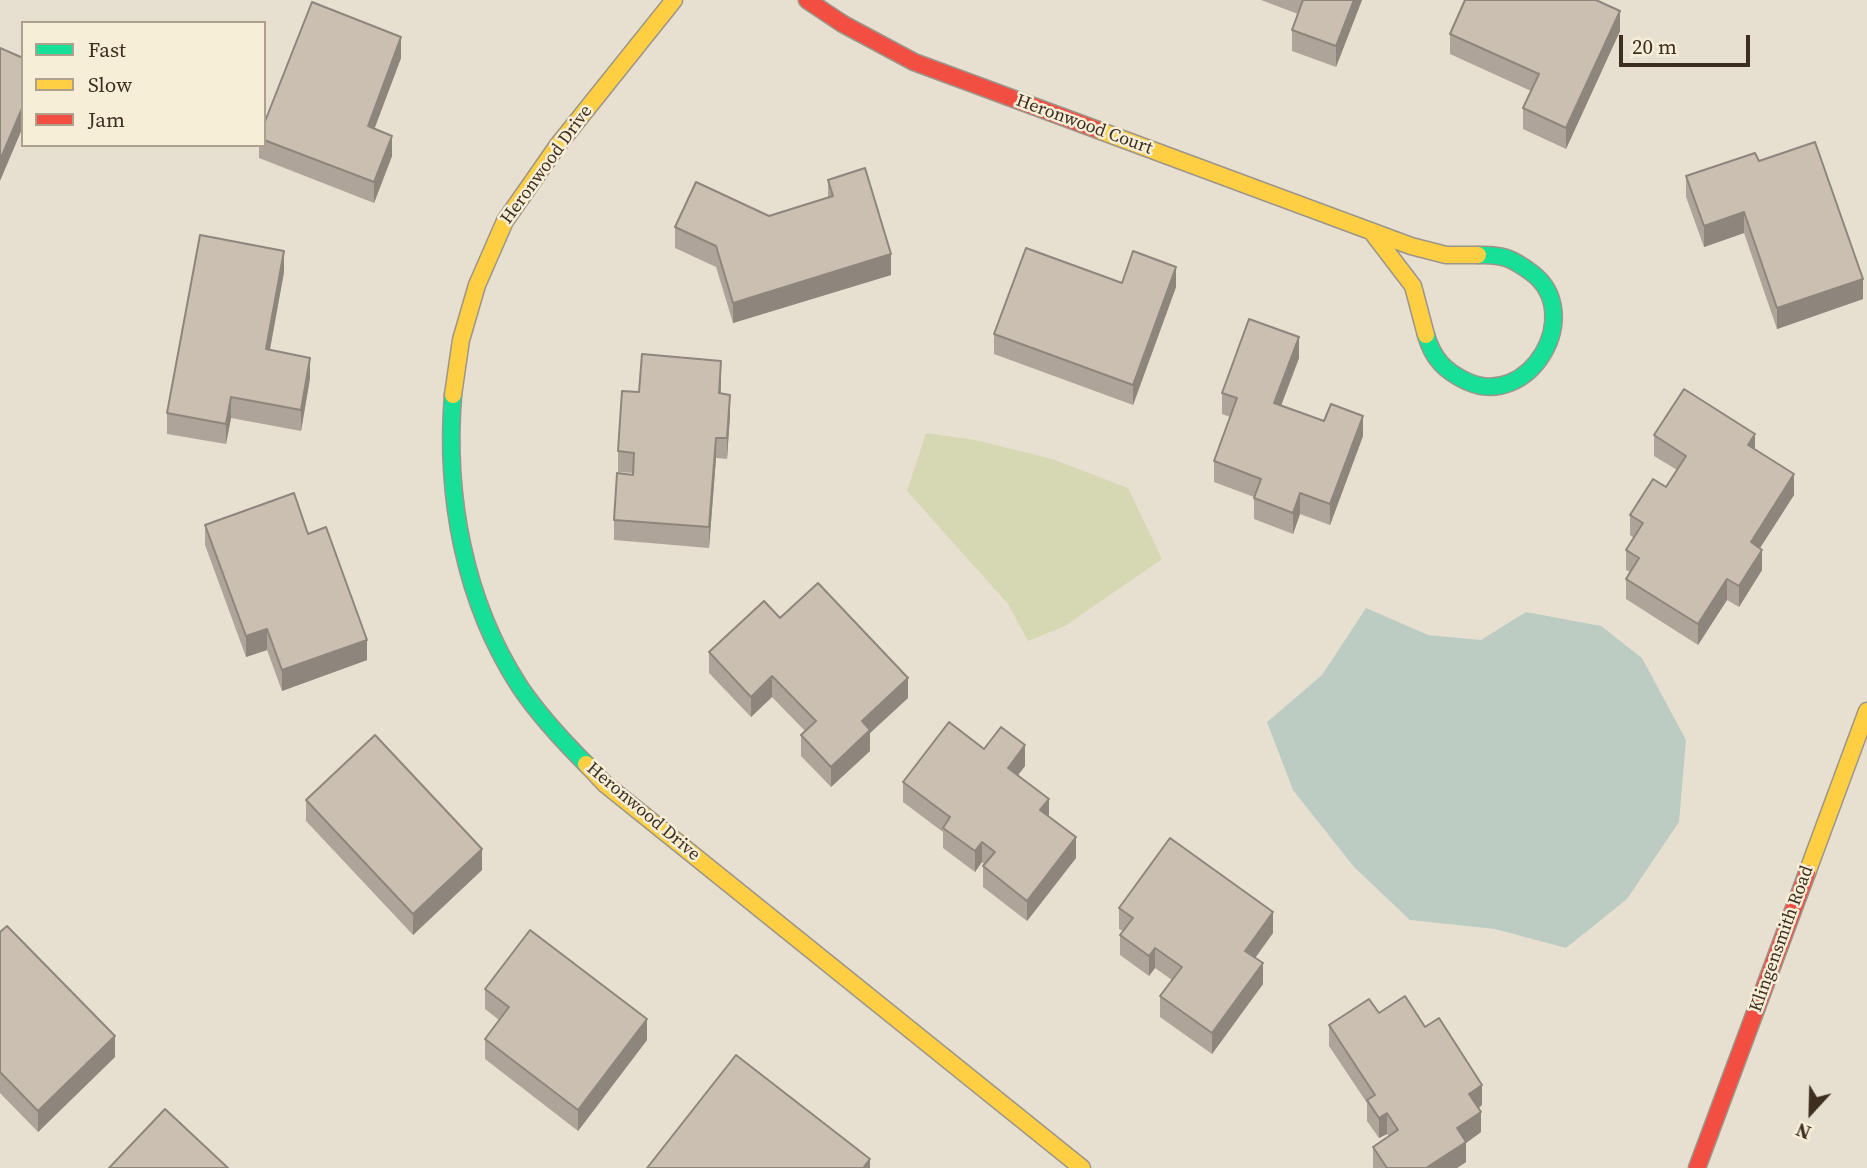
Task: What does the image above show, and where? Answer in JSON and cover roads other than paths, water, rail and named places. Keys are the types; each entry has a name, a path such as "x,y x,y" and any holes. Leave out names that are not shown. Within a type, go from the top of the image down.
{"street":[{"name":"Heronwood Drive","path":"674,0 537,173 500,231 476,286 460,342 449,427 450,484 476,602 510,671 550,728 605,784 1082,1168"},
{"name":"Heronwood Court","path":"807,0 843,24 914,62 1371,231 1437,254 1493,255 1513,259 1531,269 1545,285 1554,303 1556,324 1552,344 1542,362 1527,376 1507,385 1487,387 1448,373 1435,357 1426,338 1413,285 1371,231"},
{"name":"Klingensmith Road","path":"1697,1168 1867,711"}]}
